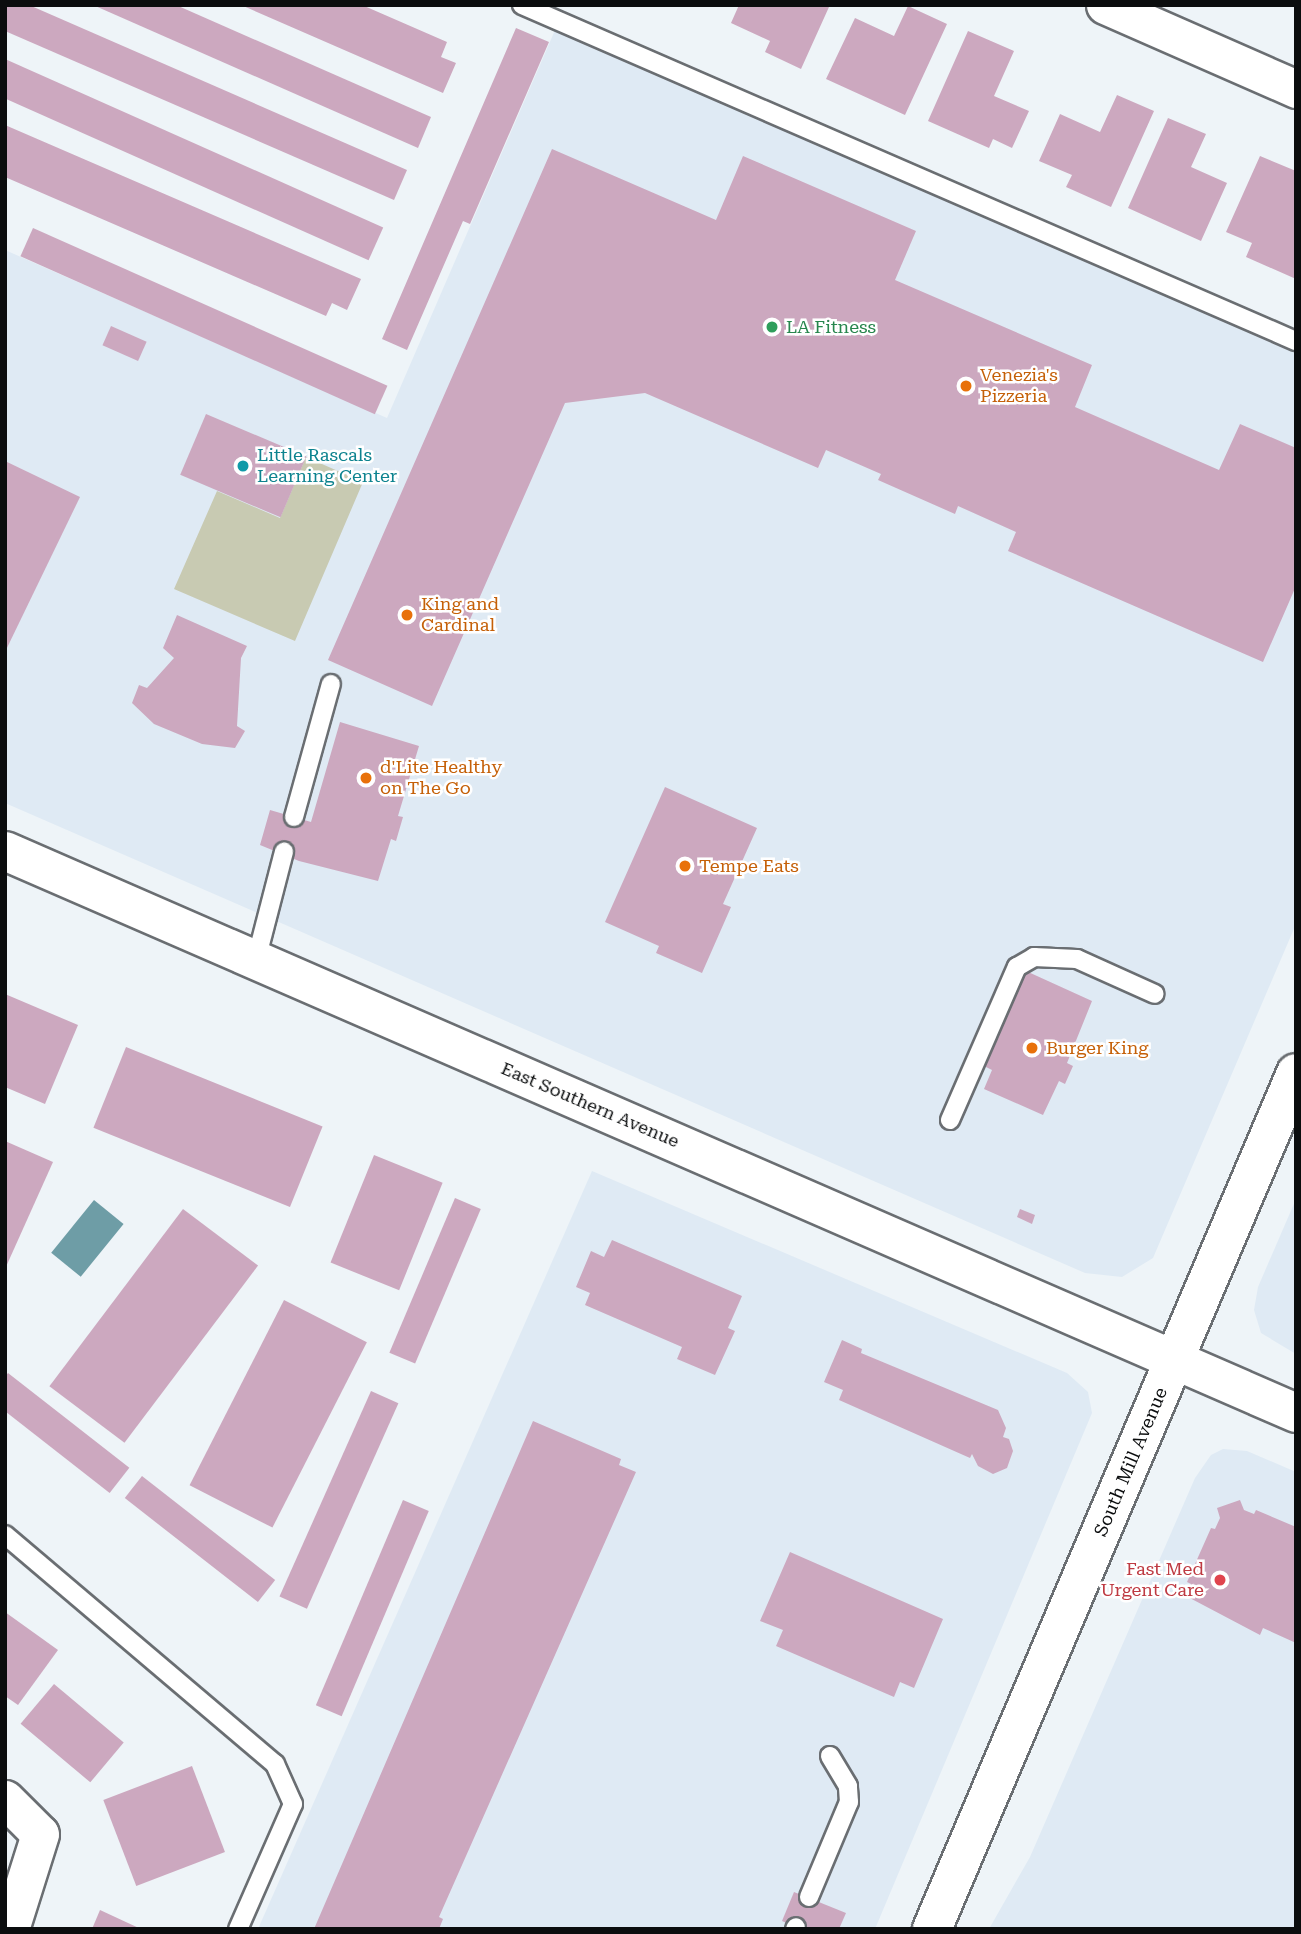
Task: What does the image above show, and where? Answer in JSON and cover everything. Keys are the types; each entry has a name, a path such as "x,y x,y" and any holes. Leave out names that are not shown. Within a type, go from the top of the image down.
{"main road":[{"name":"East Southern Avenue","path":"5,850 1296,1413"},
{"name":"South Mill Avenue","path":"932,1929 1296,1073"}],"street":[{"path":"1105,5 1296,89"},
{"path":"5,1799 40,1834 10,1929"}],"lane":[{"path":"522,5 1296,341"},
{"path":"294,817 331,684"},
{"path":"256,960 284,852"},
{"path":"950,1120 1017,967 1034,957 1077,959 1155,994"},
{"path":"5,1535 275,1764 293,1804 238,1929"},
{"path":"808,1898 849,1802 848,1786 830,1756"}],"shaded area":[{"path":"559,21 1296,341 1296,924 1153,1258 1122,1277 1085,1273 5,803 5,250 387,418"},
{"path":"592,1171 1067,1373 1088,1392 1092,1413 875,1929 258,1929"},
{"path":"1296,1199 1296,1354 1261,1333 1254,1310 1258,1287"},
{"path":"1223,1449 1247,1451 1296,1472 1296,1929 989,1929 1030,1857 1195,1478 1211,1455"}],"green space":[{"path":"306,457 363,482 295,641 174,589 217,491 280,518"}],"water":[{"path":"94,1200 124,1224 81,1277 51,1253"}],"building":[{"path":"5,5 29,5 407,170 394,200 5,31"},
{"path":"93,5 176,5 431,117 418,148"},
{"path":"241,5 362,5 447,42 441,57 456,63 443,93"},
{"path":"739,5 829,7 801,69 765,52 770,41 731,23"},
{"path":"908,6 947,24 905,115 826,79 855,18 894,36"},
{"path":"516,28 549,42 470,224 463,221 407,350 382,339"},
{"path":"968,31 1014,51 994,96 1029,111 1012,148 993,139 989,148 928,121"},
{"path":"5,59 383,227 369,260 5,98"},
{"path":"1117,95 1154,111 1111,207 1066,187 1072,175 1039,161 1060,114 1100,132"},
{"path":"1168,118 1206,134 1191,167 1227,183 1201,241 1128,208"},
{"path":"5,125 361,279 347,310 332,303 326,316 5,177"},
{"path":"552,149 716,220 743,156 916,231 895,280 1092,365 1075,407 1219,470 1240,424 1296,448 1296,586 1263,662 1008,551 1016,532 958,506 955,514 878,480 881,474 826,450 818,468 645,393 565,403 432,706 328,660"},
{"path":"1260,156 1296,171 1296,279 1246,257 1252,243 1226,232"},
{"path":"33,228 387,386 375,414 20,256"},
{"path":"111,326 147,342 138,361 102,345"},
{"name":"Little Rascals Learning Center","path":"206,414 306,457 281,517 180,475"},
{"path":"5,461 80,497 5,652"},
{"path":"177,615 247,646 241,658 237,726 245,731 235,748 202,744 154,724 132,703 139,685 147,688 174,658 163,648"},
{"name":"d'Lite Healthy on The Go","path":"340,722 419,746 398,816 403,817 396,841 391,839 378,881 299,861 260,845 270,810 311,822"},
{"name":"Tempe Eats","path":"665,787 757,828 723,904 731,907 702,973 656,953 659,946 605,922"},
{"name":"Burger King","path":"1026,971 1092,1001 1067,1063 1073,1066 1065,1084 1059,1081 1043,1115 984,1089 992,1070 984,1066 998,1034 991,1031 997,1016 1004,1019"},
{"path":"5,994 78,1025 45,1104 5,1087"},
{"path":"126,1047 323,1126 290,1207 93,1128"},
{"path":"5,1141 53,1162 5,1269"},
{"path":"374,1155 443,1183 399,1290 331,1263"},
{"path":"455,1198 481,1209 415,1364 389,1353"},
{"path":"183,1209 258,1266 124,1443 49,1386"},
{"path":"1020,1209 1035,1215 1032,1224 1017,1217"},
{"path":"612,1240 742,1296 728,1328 735,1331 715,1375 677,1359 682,1347 585,1305 590,1293 576,1287 591,1251 604,1257"},
{"path":"284,1300 367,1342 272,1528 190,1485"},
{"path":"842,1340 862,1349 861,1353 998,1410 1006,1428 1003,1437 1009,1439 1013,1451 1007,1468 993,1474 978,1466 972,1454 970,1458 839,1400 843,1390 824,1382"},
{"path":"8,1373 129,1468 110,1493 5,1411 5,1377"},
{"path":"371,1391 398,1403 307,1609 279,1597"},
{"path":"533,1421 621,1459 619,1465 636,1472 439,1917 443,1919 439,1929 314,1929"},
{"path":"142,1476 275,1580 258,1602 125,1498"},
{"path":"403,1500 429,1511 342,1716 316,1705"},
{"path":"1240,1500 1244,1510 1254,1514 1256,1510 1296,1527 1296,1643 1263,1628 1260,1635 1186,1596 1191,1584 1187,1582 1211,1528 1215,1529 1220,1518 1217,1508"},
{"path":"790,1552 943,1619 914,1688 900,1682 894,1697 776,1646 783,1630 760,1621"},
{"path":"5,1612 58,1650 18,1705 5,1696"},
{"path":"54,1684 124,1742 90,1782 21,1724"},
{"path":"192,1766 225,1852 136,1886 103,1800"},
{"path":"794,1892 846,1913 839,1929 800,1929 782,1921"},
{"path":"100,1910 141,1929 92,1929"}],"place":[{"name":"LA Fitness","path":"772,327"},
{"name":"Venezia's Pizzeria","path":"966,386"},
{"name":"Little Rascals Learning Center","path":"243,466"},
{"name":"King and Cardinal","path":"407,615"},
{"name":"d'Lite Healthy on The Go","path":"366,778"},
{"name":"Tempe Eats","path":"685,866"},
{"name":"Burger King","path":"1032,1048"},
{"name":"Fast Med Urgent Care","path":"1220,1580"}]}
